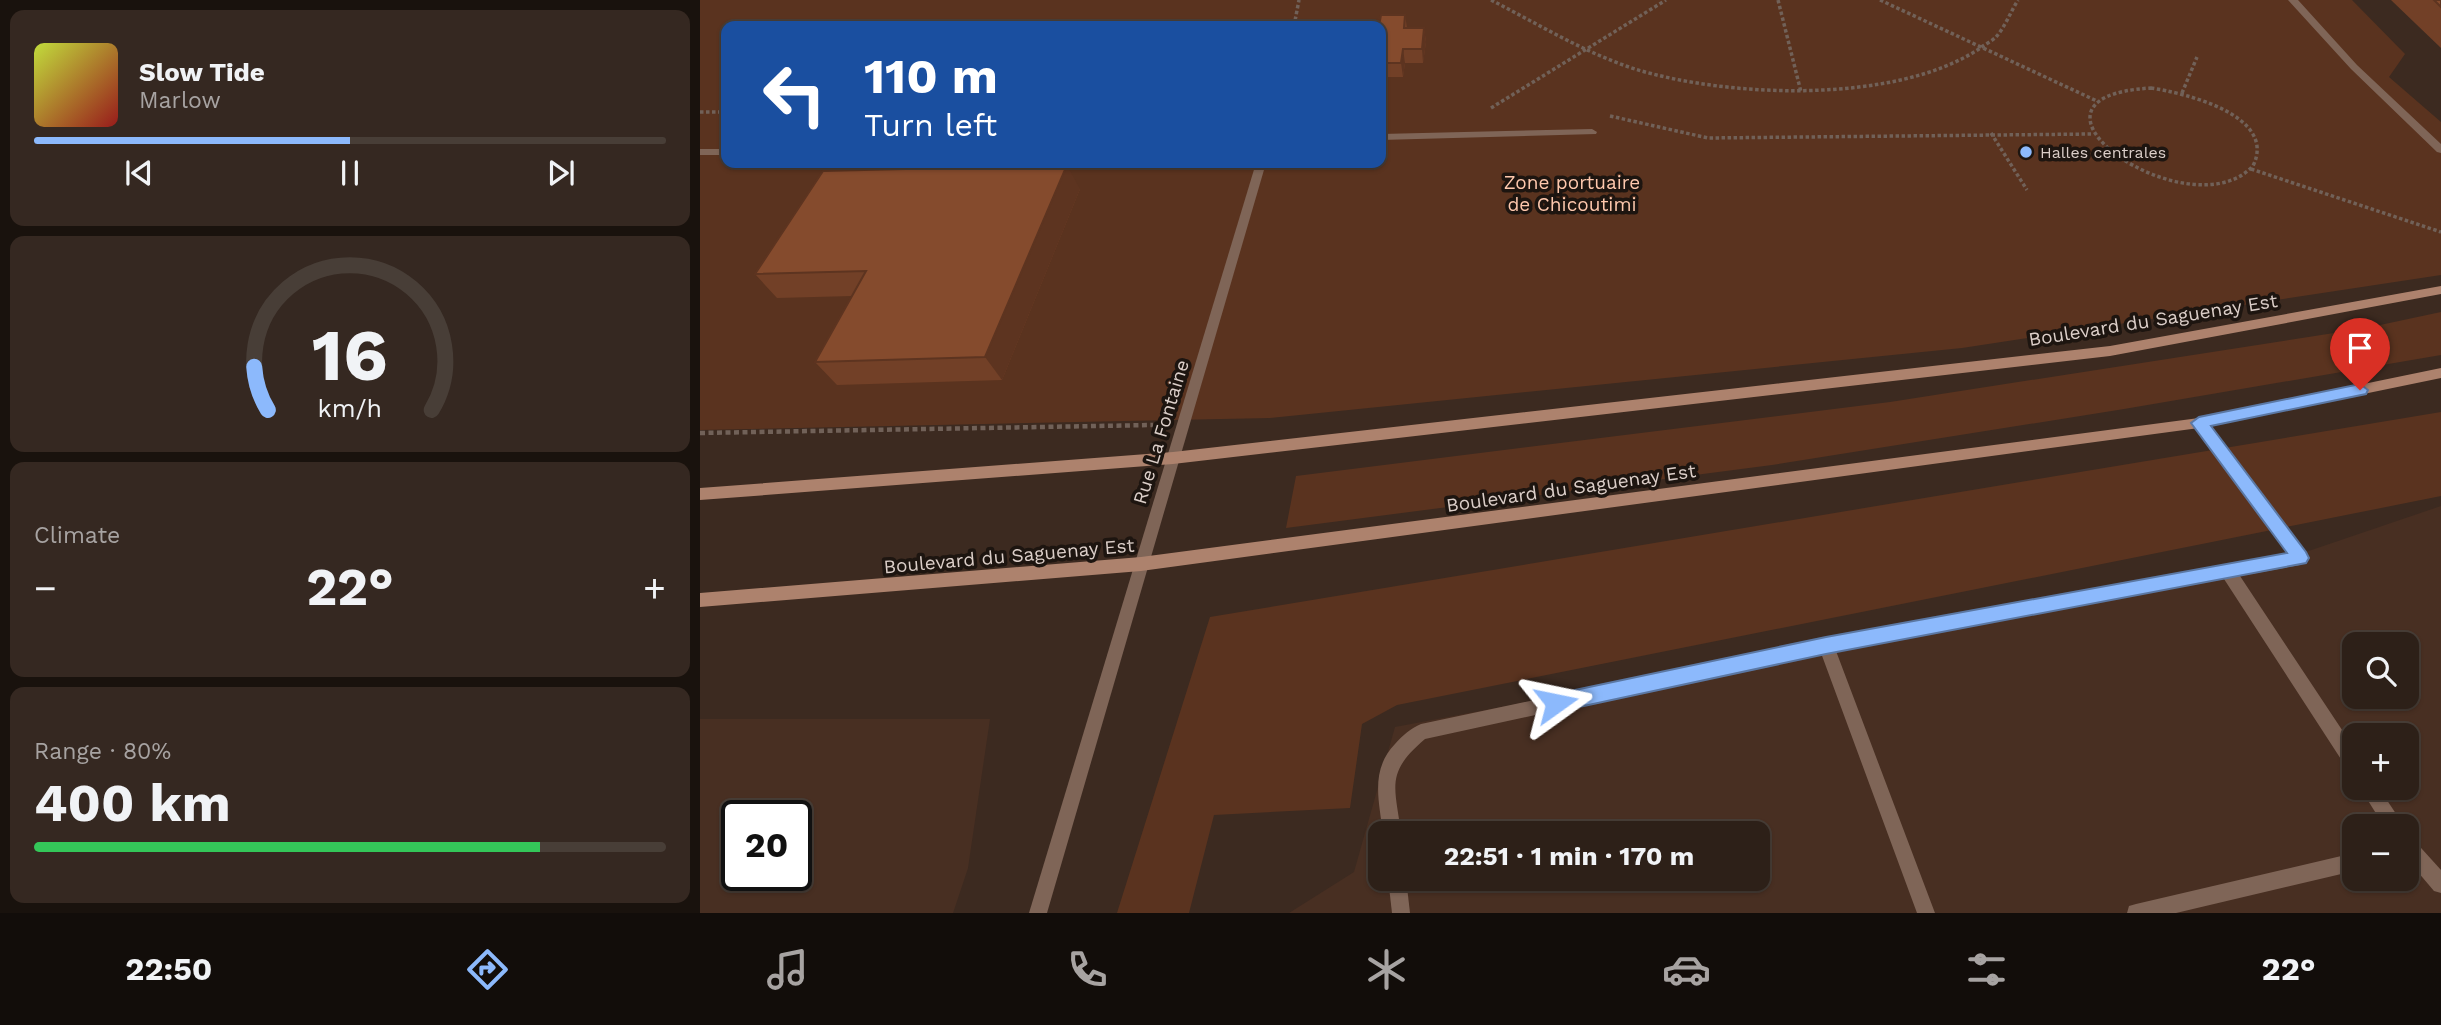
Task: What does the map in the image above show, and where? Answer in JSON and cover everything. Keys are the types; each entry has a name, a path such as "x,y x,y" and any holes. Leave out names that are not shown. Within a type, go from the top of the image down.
{"main road":[{"name":"Boulevard du Saguenay Est","path":"700,494 1173,458 2110,351 2441,289"},
{"name":"Boulevard du Saguenay Est","path":"700,600 1142,565 2199,423 2441,373"}],"street":[{"path":"2292,0 2354,67 2441,150"},
{"path":"1386,137 1592,132"},
{"path":"700,152 721,152"},
{"name":"Rue La Fontaine","path":"1038,913 1260,168"},
{"path":"1391,821 1385,772 1396,751 1421,732 1826,645 2300,558 2199,423"},
{"path":"2228,571 2342,746"},
{"path":"1826,645 1926,913"},
{"path":"2419,861 2441,884"},
{"path":"2136,913 2342,865"},
{"path":"1398,891 1401,913"}],"path":[{"path":"1295,21 1298,0"},
{"path":"1491,0 1588,49 1635,69 1713,87 1801,92 1886,84 1950,65 1984,49 2013,19 2018,0"},
{"path":"1500,111 1487,111 1666,0"},
{"path":"1778,0 1801,92"},
{"path":"1880,0 2099,102"},
{"path":"2182,93 2197,57"},
{"path":"2151,88 2182,93 2226,111 2245,126 2256,141 2258,157 2251,169 2234,180 2210,184 2153,176 2127,164 2106,149 2094,134 2090,118 2099,102 2107,95 2127,89 2151,88"},
{"path":"700,112 721,112"},
{"path":"1605,115 1708,138 2094,134"},
{"path":"1991,133 2027,190"},
{"path":"2251,169 2441,232"},
{"path":"700,433 1183,424"}],"shaded area":[{"path":"2441,506 2441,913 1289,913 1354,872 1368,822 1368,891 1770,891 1770,821 1368,821 1395,727 2288,558"},
{"path":"700,719 990,719 968,868 953,913 700,913"}],"green space":[{"name":"Zone portuaire de Chicoutimi","path":"700,0 2352,0 2405,54 2389,77 2441,122 2441,275 1962,348 1270,418 700,430"},
{"path":"2441,312 2441,355 1772,465 1286,528 1296,476 1890,402 2366,328"},
{"path":"2441,412 2441,496 1397,705 1362,724 1350,808 1214,815 1189,913 1117,913 1210,617"}],"building":[{"path":"1381,15 1405,15 1404,28 1424,28 1422,49 1403,49 1401,63 1386,63 1386,21 1380,21"},
{"path":"1066,168 985,357 815,362 866,271 755,274 823,171"}],"place":[{"name":"Halles centrales","path":"2026,152"}],"route":[{"path":"1556,703 1826,645 2300,558 2199,423 2360,390"}]}
